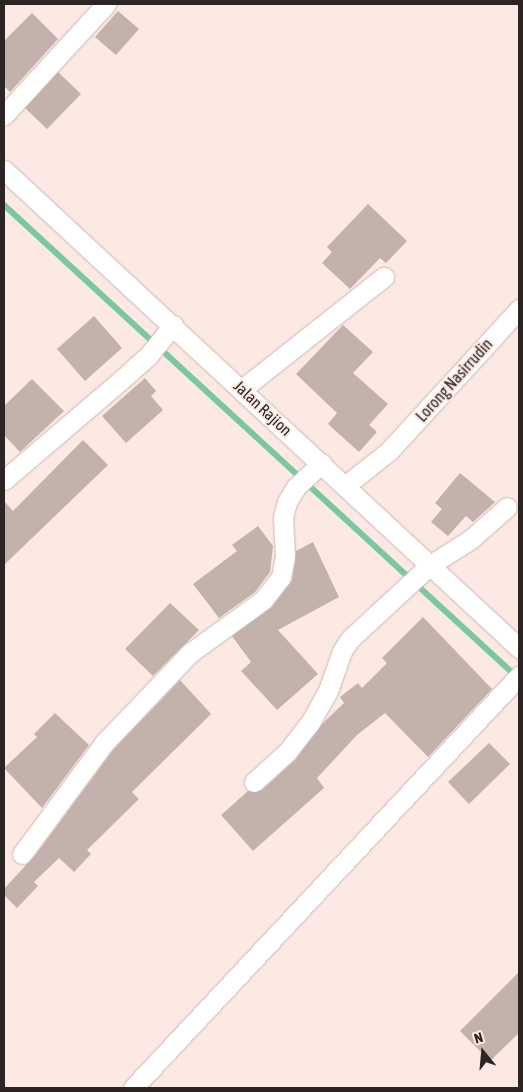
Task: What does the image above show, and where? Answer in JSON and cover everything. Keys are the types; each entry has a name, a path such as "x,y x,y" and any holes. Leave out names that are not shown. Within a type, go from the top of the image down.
{"street":[{"path":"10,109 106,4"},
{"name":"Jalan Rajion","path":"4,170 169,329 242,389 319,465 346,485 427,569 519,648"},
{"path":"242,389 384,277"},
{"name":"Lorong Nasirrudin","path":"346,485 389,451 519,309"},
{"path":"4,480 148,356 169,329"},
{"path":"22,854 111,736 190,653 263,600 281,576 285,557 283,517 296,487 319,465"},
{"path":"254,782 286,752 310,723 328,691 342,650 350,639 404,592 427,569 470,539 506,507"},
{"path":"133,1088 515,681"}],"building":[{"path":"118,11 139,29 116,55 95,37"},
{"path":"32,13 58,39 10,92 4,86 4,41"},
{"path":"58,72 81,94 47,129 25,108"},
{"path":"368,204 407,241 386,263 380,258 350,289 322,263 332,252 327,247"},
{"path":"94,316 122,348 85,381 57,349"},
{"path":"343,325 373,352 353,373 388,404 369,425 377,432 359,452 328,424 337,413 296,374"},
{"path":"145,378 156,391 151,396 163,410 126,443 102,416"},
{"path":"32,379 64,411 20,452 4,435 4,406"},
{"path":"83,440 108,465 4,565 4,501 13,511"},
{"path":"460,473 495,502 473,522 466,516 448,536 431,522 442,509 435,503"},
{"path":"258,526 273,546 270,572 255,592 219,618 193,584 237,551 232,545"},
{"path":"313,542 339,597 278,630 318,674 277,710 241,671 251,662 232,636 272,607 292,580 296,551"},
{"path":"170,603 199,630 153,676 125,649"},
{"path":"423,617 492,689 428,757 385,713 357,735 317,778 324,788 253,851 221,815 248,791 262,790 295,760 322,724 344,703 340,697 358,683 362,688 387,663 382,658"},
{"path":"180,680 211,714 132,792 139,799 87,850 91,854 74,872 59,858 34,882 38,886 17,908 4,895 4,889 37,853 113,750"},
{"path":"55,713 89,745 42,808 4,768 37,737 34,734"},
{"path":"489,743 510,764 469,804 448,782"},
{"path":"519,972 519,1033 490,1061 460,1031"}],"waterway":[{"path":"4,205 517,677"}]}
